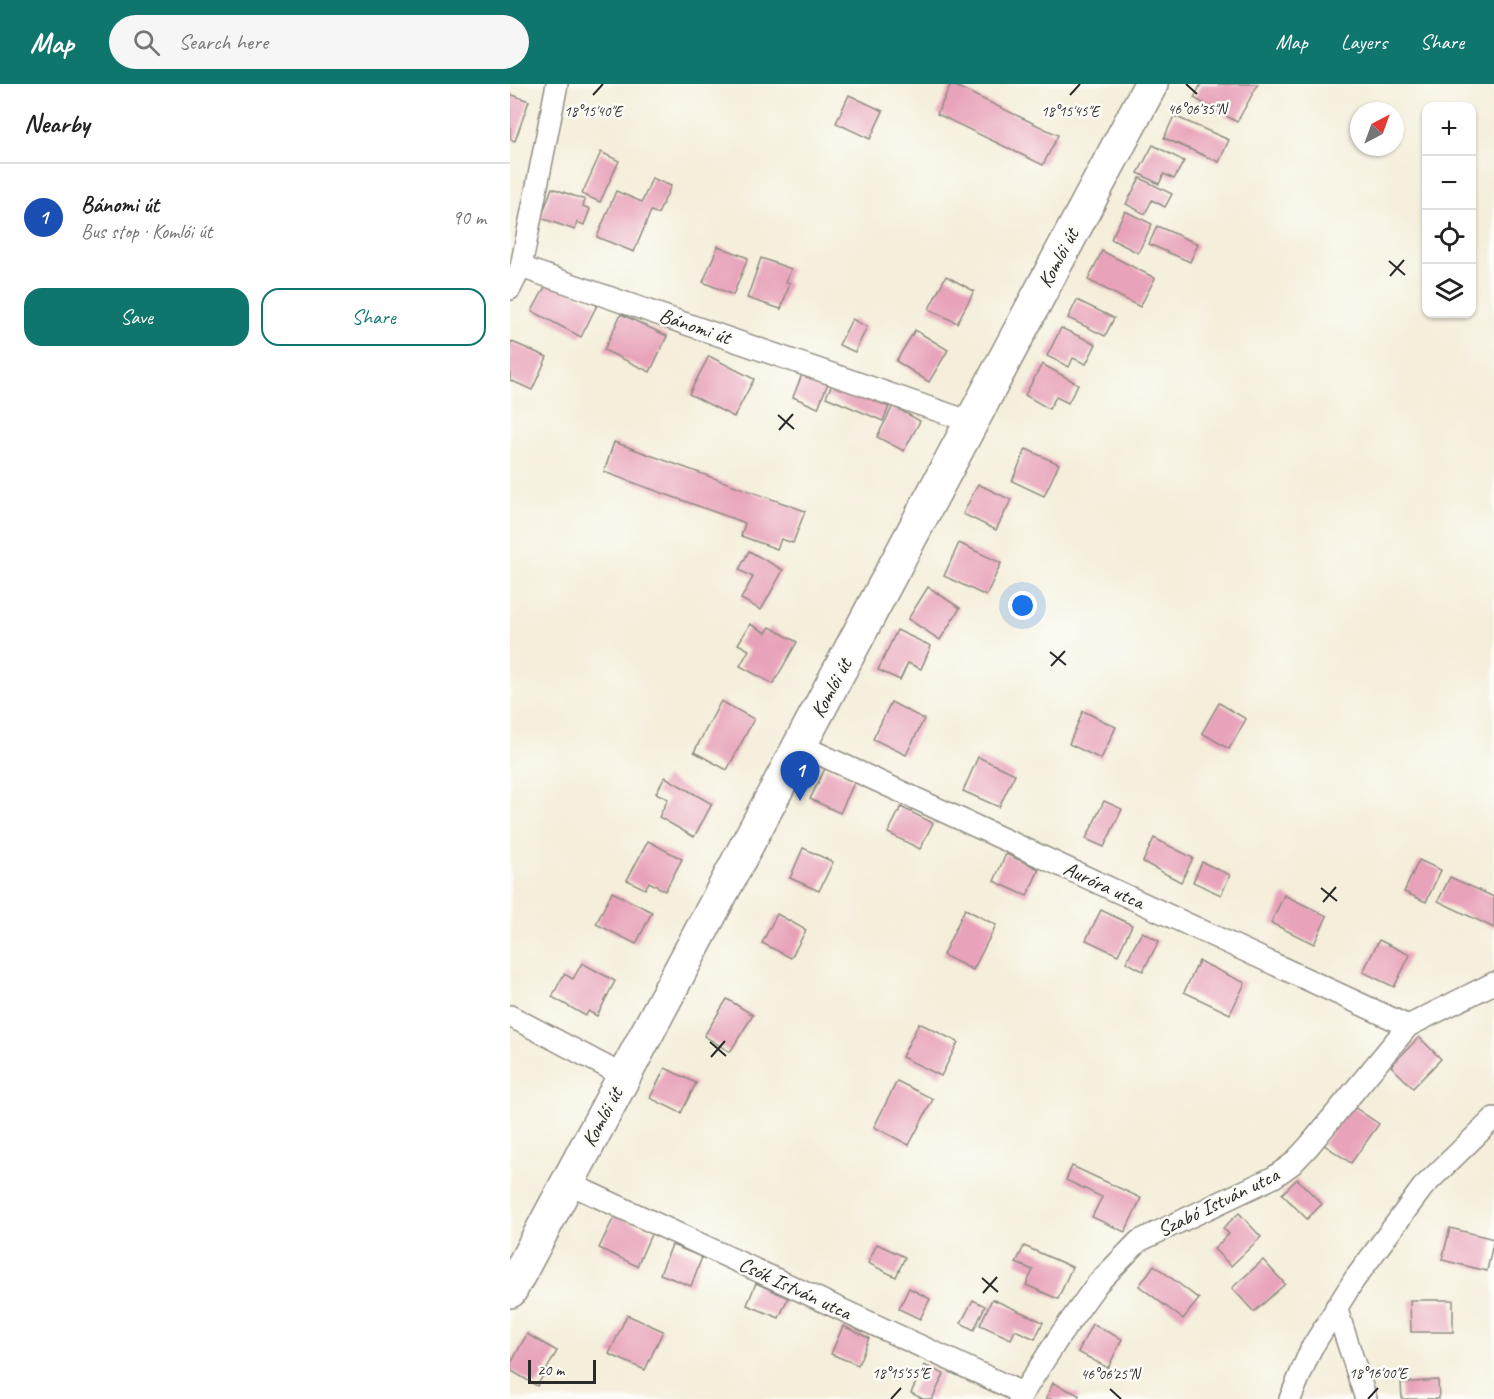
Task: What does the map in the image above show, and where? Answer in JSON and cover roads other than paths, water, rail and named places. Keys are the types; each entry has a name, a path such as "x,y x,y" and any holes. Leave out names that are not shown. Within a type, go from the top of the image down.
{"main road":[{"name":"Komlói út","path":"510,1292 1151,84"}],"street":[{"path":"510,289 521,267 557,84"},
{"name":"Bánomi út","path":"521,267 971,422"},
{"name":"Auróra utca","path":"800,745 1408,1026"},
{"name":"Szabó István utca","path":"1021,1396 1097,1284 1139,1241 1274,1177 1292,1164 1308,1148 1408,1026 1494,983"},
{"path":"510,1016 624,1076"},
{"path":"1290,1399 1311,1350 1354,1280 1423,1187 1494,1118"},
{"name":"Csók István utca","path":"568,1183 1021,1396"},
{"path":"1336,1307 1366,1399"}],"place":[{"name":"Bánomi út","path":"800,801"}]}
